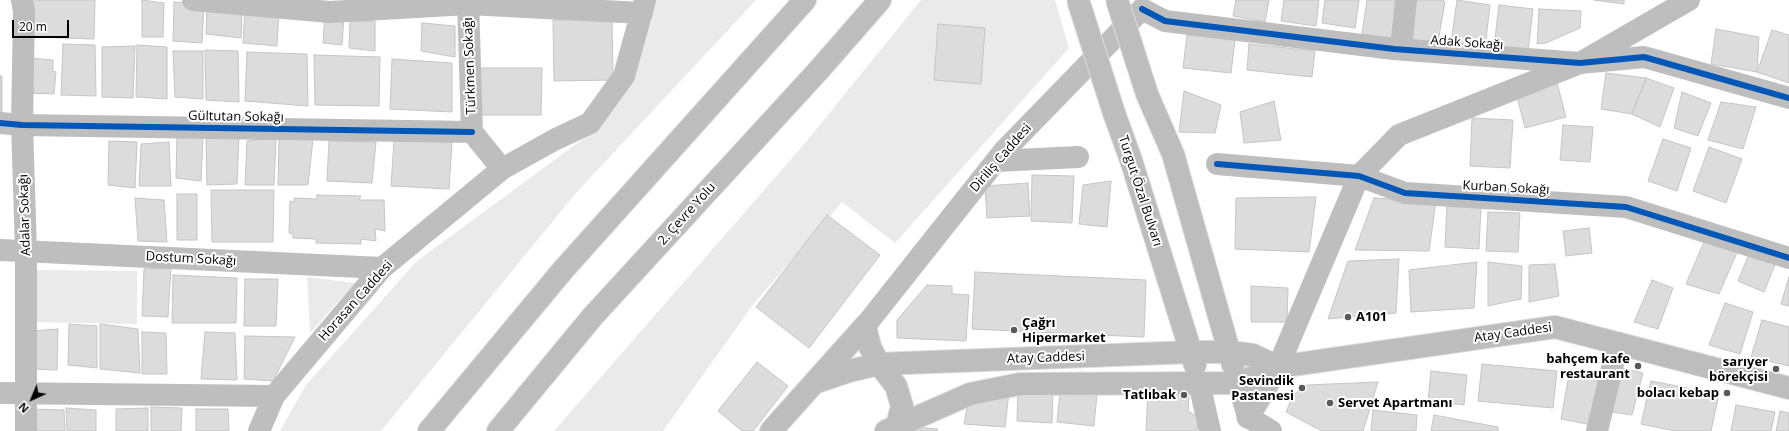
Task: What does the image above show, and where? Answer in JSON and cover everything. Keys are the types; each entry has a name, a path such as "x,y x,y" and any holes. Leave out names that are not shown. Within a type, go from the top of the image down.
{"main road":[{"path":"429,431 563,270 805,0"},
{"name":"2. Çevre Yolu","path":"498,431 593,316 808,82 880,0"},
{"name":"Turgut Özal Bulvarı","path":"1078,0 1192,352 1199,383"},
{"path":"1117,0 1147,94 1173,154 1238,383"},
{"path":"865,326 870,347 879,364 896,386 902,406 891,429"},
{"path":"771,431 865,326"},
{"name":"Atay Caddesi","path":"891,429 970,394 1020,384 1238,383 1278,367 1555,327 1789,388"},
{"name":"Atay Caddesi","path":"814,383 850,371 879,364 1192,352 1230,352 1253,355 1278,367"},
{"path":"1244,424 1278,367"}],"street":[{"name":"Adalar Sokağı","path":"22,0 24,11 22,125 26,251 26,431"},
{"path":"193,0 330,12 468,2 644,7"},
{"path":"1401,49 1406,0"},
{"path":"1278,367 1359,176 1399,135 1580,63 1689,0"},
{"name":"Türkmen Sokağı","path":"468,2 472,132"},
{"name":"Adak Sokağı","path":"1145,5 1165,21 1401,49 1580,63 1644,57 1789,98"},
{"name":"Diriliş Caddesi","path":"865,326 996,161 1145,5"},
{"name":"Horasan Caddesi","path":"259,431 274,396 382,268 502,169 554,140 590,123 624,76 644,7"},
{"name":"Gültutan Sokağı","path":"0,123 22,125 472,132"},
{"path":"472,132 502,169"},
{"path":"996,161 1078,157"},
{"name":"Kurban Sokağı","path":"1217,164 1359,176 1405,193 1626,207 1789,258"},
{"name":"Dostum Sokağı","path":"0,250 382,268"},
{"path":"1597,431 1618,343"},
{"path":"1199,383 1210,431"},
{"path":"1238,383 1244,424 1271,431"},
{"path":"0,393 274,396"}],"shaded area":[{"path":"640,0 756,0 575,194 381,431 280,431 306,385 417,261 594,131"},
{"path":"921,0 1055,0 1069,48 895,243 842,202 755,302 663,431 554,431 806,142"},
{"path":"32,270 137,271 137,324 31,322"},
{"path":"307,277 355,283 310,333"}],"building":[{"path":"32,0 95,0 94,39 32,37"},
{"path":"142,0 164,3 163,37 142,37"},
{"path":"1236,0 1269,0 1265,22 1233,16"},
{"path":"1284,0 1319,0 1316,26 1281,21"},
{"path":"1325,0 1359,0 1355,28 1322,23"},
{"path":"1367,0 1398,0 1392,38 1362,34"},
{"path":"1412,0 1443,0 1445,2 1438,42 1407,39"},
{"path":"1457,0 1490,5 1485,47 1451,43"},
{"path":"1594,0 1624,0 1624,4"},
{"path":"174,2 204,3 202,43 173,41"},
{"path":"1499,5 1533,9 1528,51 1494,47"},
{"path":"207,6 242,10 241,38 206,34"},
{"path":"245,8 279,10 277,46 243,43"},
{"path":"1539,9 1581,11 1580,28 1546,43 1537,44"},
{"path":"325,14 344,16 342,45 323,43"},
{"path":"612,19 613,80 554,81 553,20"},
{"path":"350,21 375,21 375,51 349,48"},
{"path":"422,23 455,26 455,57 421,51"},
{"path":"938,24 985,28 981,84 934,80"},
{"path":"1716,29 1759,37 1757,72 1711,64"},
{"path":"1772,30 1789,35 1789,83 1757,72"},
{"path":"1187,35 1235,40 1231,73 1183,68"},
{"path":"63,44 95,45 96,96 61,95"},
{"path":"1249,44 1315,51 1312,77 1247,70"},
{"path":"137,45 167,47 167,99 136,97"},
{"path":"135,46 133,98 102,97 102,47"},
{"path":"205,50 238,51 239,102 206,100"},
{"path":"173,51 203,51 203,99 175,97"},
{"path":"247,52 307,54 308,106 245,101"},
{"path":"314,55 380,57 379,106 315,105"},
{"path":"29,58 53,60 53,71 56,72 54,94 28,93"},
{"path":"392,59 452,63 452,112 390,109"},
{"path":"475,68 542,68 541,115 475,115"},
{"path":"1606,73 1646,78 1632,114 1601,109"},
{"path":"0,76 2,76 2,115 0,115"},
{"path":"1646,78 1674,88 1660,127 1632,114"},
{"path":"1557,83 1566,117 1525,128 1516,93"},
{"path":"1184,91 1221,105 1215,133 1179,132"},
{"path":"1682,92 1711,103 1698,136 1674,128"},
{"path":"1274,101 1281,140 1244,143 1240,112"},
{"path":"1721,102 1756,107 1743,149 1708,140"},
{"path":"1472,118 1513,120 1510,168 1470,166"},
{"path":"1563,125 1593,127 1590,162 1560,160"},
{"path":"177,135 203,137 201,181 176,178"},
{"path":"239,135 237,184 207,185 206,137"},
{"path":"276,137 274,185 245,185 247,141"},
{"path":"279,139 313,139 308,185 278,185"},
{"path":"1663,139 1691,148 1677,191 1648,181"},
{"path":"109,141 137,142 135,188 108,185"},
{"path":"329,141 376,142 372,183 327,181"},
{"path":"394,141 452,142 449,189 391,186"},
{"path":"169,142 171,186 139,186 141,144"},
{"path":"1709,147 1742,159 1726,203 1693,191"},
{"path":"1032,175 1074,176 1072,223 1031,221"},
{"path":"1111,181 1107,227 1079,224 1083,185"},
{"path":"1028,183 1030,216 987,218 985,186"},
{"path":"211,190 274,190 273,242 212,242"},
{"path":"177,194 197,194 197,240 177,240"},
{"path":"317,195 361,196 359,200 384,200 385,231 375,229 376,241 361,239 361,244 316,243 316,239 293,238 293,234 289,233 290,201 294,202 294,198 317,199"},
{"path":"1316,197 1309,252 1235,249 1236,198"},
{"path":"135,198 164,200 167,242 138,241"},
{"path":"1374,198 1436,201 1429,251 1355,250"},
{"path":"1447,204 1481,206 1479,249 1445,247"},
{"path":"1488,212 1520,213 1518,252 1486,251"},
{"path":"827,215 880,255 809,348 756,307"},
{"path":"1589,228 1592,253 1566,256 1563,231"},
{"path":"1706,237 1739,248 1719,294 1686,284"},
{"path":"1751,249 1777,260 1764,292 1738,281"},
{"path":"1399,259 1396,313 1328,319 1348,261"},
{"path":"1477,262 1474,308 1411,312 1409,270"},
{"path":"1488,262 1522,266 1521,299 1488,306"},
{"path":"1555,264 1559,296 1529,302 1529,265"},
{"path":"171,268 168,317 142,316 144,269"},
{"path":"975,272 1146,280 1144,337 972,329"},
{"path":"173,275 237,278 236,323 172,323"},
{"path":"1789,277 1789,306 1781,304"},
{"path":"245,279 278,279 276,326 244,326"},
{"path":"1652,280 1673,288 1658,329 1634,322"},
{"path":"927,285 952,286 952,294 969,295 966,341 897,338 897,320"},
{"path":"1251,286 1288,288 1287,322 1251,322"},
{"path":"1725,303 1753,312 1740,354 1709,345"},
{"path":"1762,320 1789,327 1789,366 1751,357"},
{"path":"69,324 97,326 97,368 68,365"},
{"path":"100,324 138,329 140,373 100,369"},
{"path":"58,329 57,370 30,369 31,331"},
{"path":"142,332 166,333 167,374 142,374"},
{"path":"205,332 235,333 237,380 201,379"},
{"path":"245,336 295,337 273,381 244,379"},
{"path":"757,362 788,386 753,431 742,431 718,411"},
{"path":"1482,364 1557,371 1553,408 1478,401"},
{"path":"1616,367 1643,373 1632,415 1605,411"},
{"path":"1431,371 1467,375 1464,405 1428,401"},
{"path":"1569,375 1600,381 1592,425 1561,419"},
{"path":"1651,381 1719,394 1711,431 1675,431 1641,424"},
{"name":"Servet Apartmanı","path":"1378,382 1363,431 1322,431 1286,412 1293,395 1307,385"},
{"path":"1018,389 1053,391 1052,423 1017,421"},
{"path":"989,391 1009,392 1005,427 964,424 967,408"},
{"path":"1060,391 1097,394 1094,426 1057,422"},
{"path":"1148,393 1189,395 1188,411 1198,417 1197,431 1146,431"},
{"path":"1736,405 1775,412 1771,431 1731,431"},
{"path":"151,407 182,408 181,431 151,431"},
{"path":"66,408 96,410 96,431 67,431"},
{"path":"148,408 148,431 116,431 116,409"},
{"path":"30,409 64,410 65,431 30,431"},
{"path":"196,409 228,409 229,431 196,431"},
{"path":"1373,410 1417,415 1416,431 1371,431"},
{"path":"1780,411 1789,413 1789,431 1776,431"},
{"path":"1434,415 1498,427 1498,431 1431,431"},
{"path":"913,427 938,429 937,431 908,431"}],"cycle path":[{"path":"1142,9 1165,21 1394,49 1580,63 1644,57 1789,98"},
{"path":"0,123 22,125 472,132"},
{"path":"1217,164 1359,176 1405,193 1626,207 1789,258"}],"place":[{"name":"A101","path":"1348,317"},
{"name":"Çağrı Hipermarket","path":"1014,330"},
{"name":"bahçem kafe restaurant","path":"1638,366"},
{"name":"sarıyer börekçisi","path":"1776,369"},
{"name":"Sevindik Pastanesi","path":"1302,388"},
{"name":"bolacı kebap","path":"1727,393"},
{"name":"Tatlıbak","path":"1184,395"},
{"name":"Servet Apartmanı","path":"1330,403"}]}
